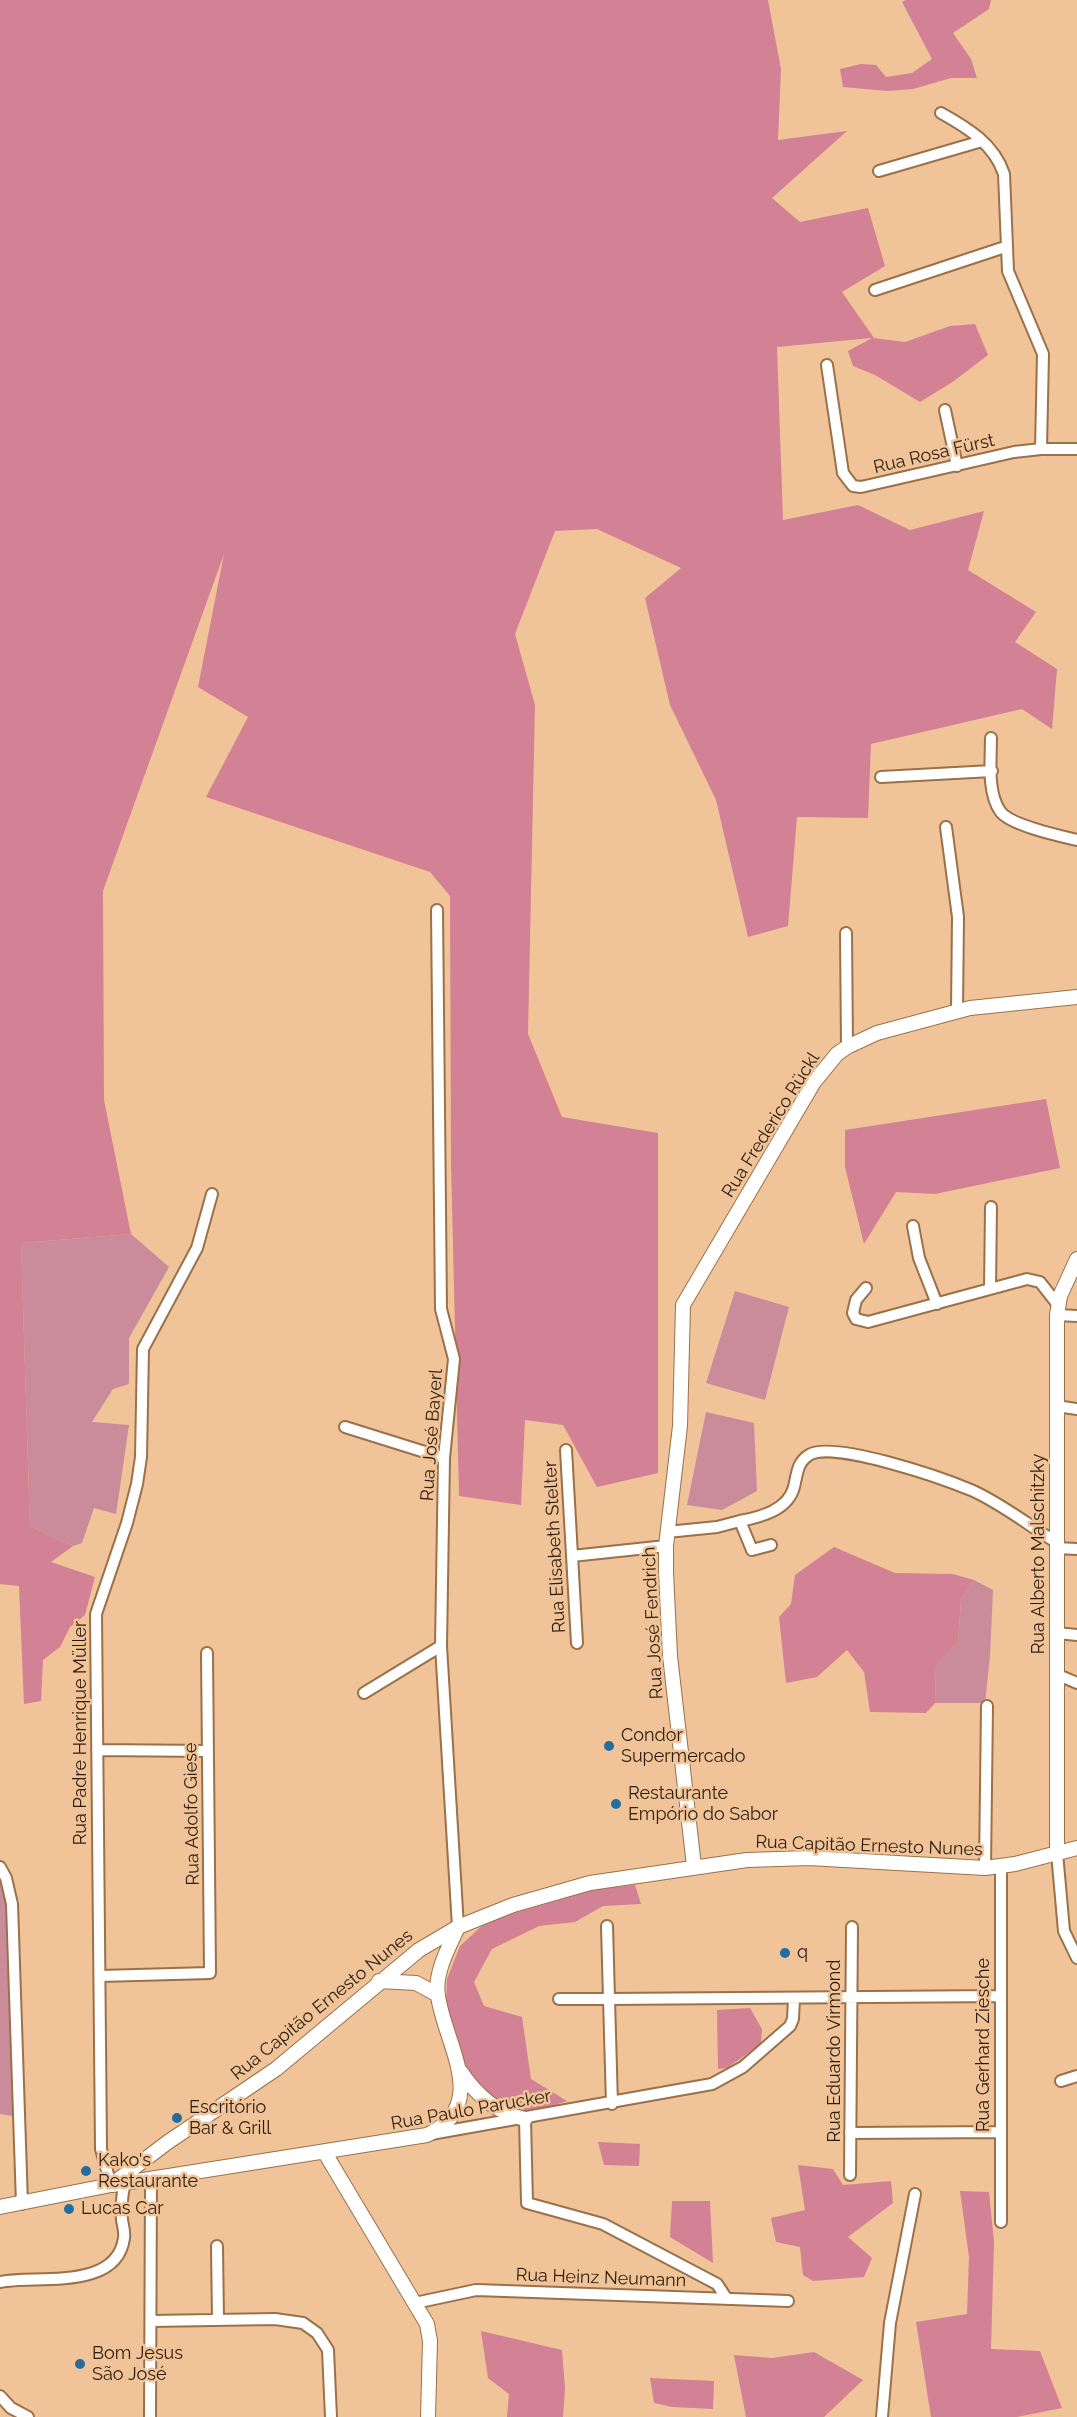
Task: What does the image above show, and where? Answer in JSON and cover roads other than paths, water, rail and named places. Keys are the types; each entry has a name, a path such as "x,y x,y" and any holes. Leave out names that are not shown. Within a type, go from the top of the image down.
{"street":[{"path":"941,113 982,141 1000,161 1004,174 1005,247 1011,283 1040,341 1043,354 1041,448"},
{"path":"879,171 982,141"},
{"path":"875,290 1005,247"},
{"name":"Rua Rosa Fürst","path":"828,365 843,473 853,486 861,487 1014,452 1041,448 1077,449"},
{"path":"945,410 957,466"},
{"path":"991,738 995,801 1000,812 1009,819 1077,840"},
{"path":"881,777 992,771"},
{"path":"946,827 958,917 957,1010"},
{"name":"Rua José Bayerl","path":"437,910 441,1308 454,1359 444,1458 441,1646 458,1927"},
{"path":"846,933 847,1047"},
{"name":"Rua Frederico Rückl","path":"683,1305 814,1082 837,1054 877,1033 957,1010 1077,997"},
{"name":"Rua Padre Henrique Müller","path":"116,2182 101,2149 96,1614 138,1484 141,1457 143,1349 197,1248 212,1194"},
{"path":"990,1289 991,1207"},
{"path":"913,1226 919,1258 937,1304"},
{"name":"Rua Alberto Malschitzky","path":"1058,1853 1056,1406 1058,1310 1077,1259"},
{"path":"866,1288 853,1306 856,1319 861,1321 874,1321 1027,1279 1036,1280 1058,1310 1077,1316"},
{"name":"Rua José Fendrich","path":"683,1305 680,1426 667,1539 670,1656 694,1866"},
{"path":"1056,1406 1077,1409"},
{"path":"345,1427 444,1458"},
{"name":"Rua Elisabeth Stelter","path":"566,1450 577,1642"},
{"path":"572,1556 667,1539 753,1519 781,1507 790,1498 797,1470 805,1458 826,1450 884,1461 949,1482 983,1496 1056,1545 1077,1549"},
{"path":"740,1521 752,1550 771,1545"},
{"path":"1058,1633 1077,1635"},
{"path":"364,1693 441,1646"},
{"name":"Rua Adolfo Giese","path":"100,1976 210,1973 207,1653"},
{"path":"1058,1675 1077,1683"},
{"path":"985,1868 987,1706"},
{"path":"96,1750 208,1752"},
{"name":"Rua Capitão Ernesto Nunes","path":"0,2207 116,2182 276,2069 419,1950 458,1927 490,1913 567,1889 694,1866 784,1858 985,1868 1001,1867 1077,1848"},
{"path":"1058,1853 1064,1931 1077,1958"},
{"path":"0,1867 6,1878 12,1904 22,2204"},
{"name":"Rua Gerhard Ziesche","path":"1001,1867 1001,2222"},
{"path":"607,1926 612,2104"},
{"path":"427,2135 444,2125 455,2110 461,2095 459,2068 438,1995 446,1954 458,1927"},
{"name":"Rua Eduardo Virmond","path":"850,2175 852,1927"},
{"path":"379,1981 416,1983 438,1995"},
{"path":"559,1999 794,2000 852,1997 1001,1996"},
{"name":"Rua Paulo Parucker","path":"116,2182 150,2180 325,2153 692,2090 723,2079 743,2067 790,2026 793,2019 794,2000"},
{"path":"459,2068 476,2091 491,2105 509,2115 525,2119 527,2203 616,2229 717,2284 728,2300"},
{"path":"1061,2082 1077,2076"},
{"path":"850,2133 1001,2132"},
{"path":"325,2153 415,2303 429,2332 428,2417"},
{"path":"143,2161 141,2174 150,2180 150,2417"},
{"path":"116,2182 113,2192 122,2202"},
{"path":"0,2282 78,2277 103,2269 118,2255 124,2240 122,2202 116,2182"},
{"path":"882,2417 890,2323 915,2194"},
{"path":"217,2246 218,2320"},
{"name":"Rua Heinz Neumann","path":"415,2303 476,2290 788,2301"},
{"path":"150,2321 294,2320 317,2333 324,2342 330,2358 331,2417"},
{"path":"1,2398 28,2417"}],"place":[{"name":"Condor Supermercado","path":"609,1746"},
{"name":"Restaurante Empório do Sabor","path":"616,1804"},
{"name":"q","path":"785,1953"},
{"name":"Escritório Bar & Grill","path":"177,2118"},
{"name":"Kako's Restaurante","path":"86,2171"},
{"name":"Lucas Car","path":"69,2209"},
{"name":"Bom Jesus São José","path":"80,2364"}]}
